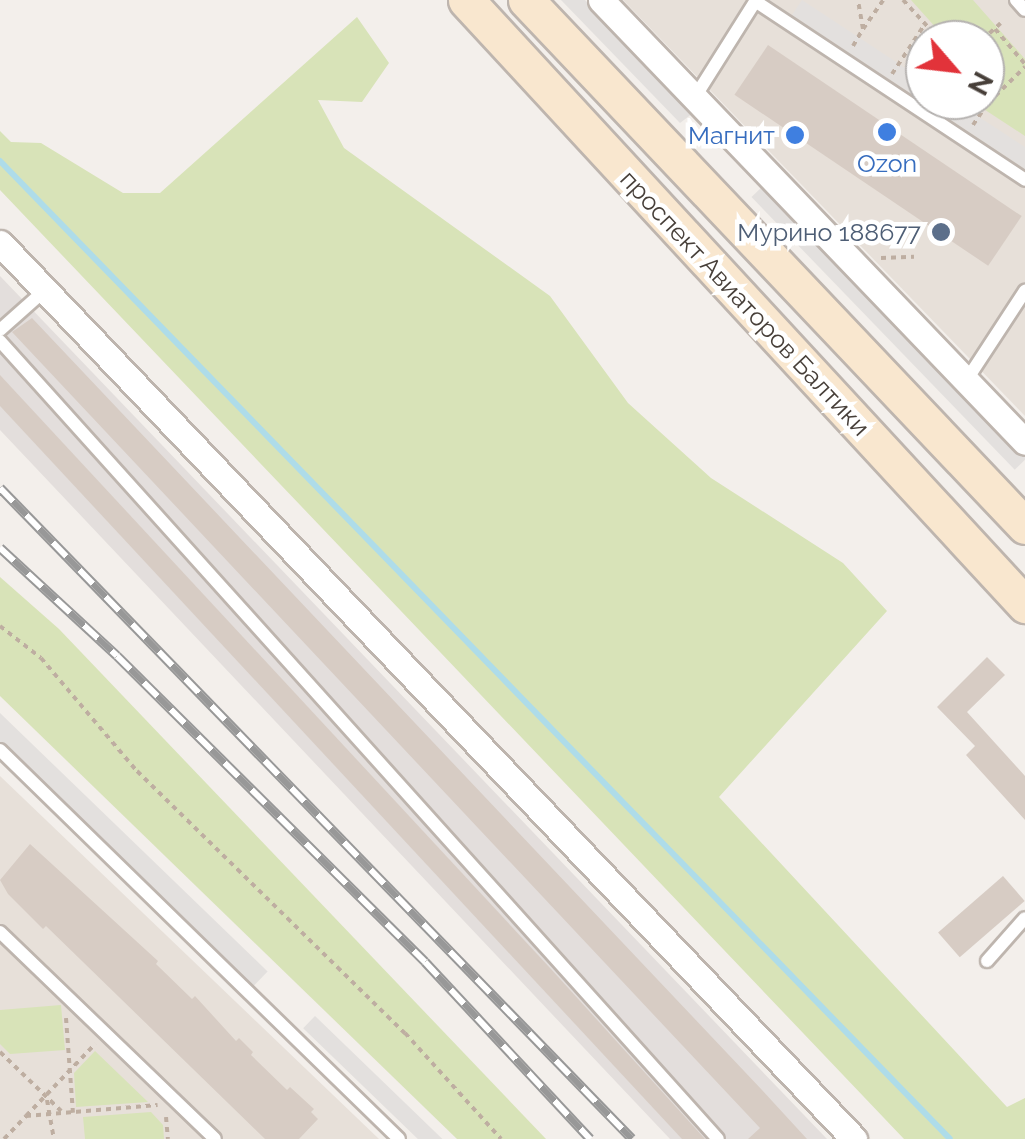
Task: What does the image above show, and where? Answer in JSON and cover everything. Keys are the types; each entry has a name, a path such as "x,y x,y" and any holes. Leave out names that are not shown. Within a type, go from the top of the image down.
{"street":[{"name":"проспект Авиаторов Балтики","path":"466,0 1025,605"},
{"name":"проспект Авиаторов Балтики","path":"526,0 1025,526"},
{"path":"602,0 1025,442"},
{"path":"0,243 854,1139"}],"lane":[{"path":"1016,0 1025,10"},
{"path":"696,97 756,1 1025,180"},
{"path":"0,330 45,290"},
{"path":"966,381 1025,291"},
{"path":"0,342 718,1139"},
{"path":"0,750 399,1139"},
{"path":"987,961 1025,918"},
{"path":"0,932 214,1139"}],"path":[{"path":"858,0 863,29"},
{"path":"844,60 882,0"},
{"path":"903,0 921,20"},
{"path":"1005,42 1025,65 1005,86"},
{"path":"885,87 905,56"},
{"path":"881,258 914,257"},
{"path":"0,626 41,658 137,771 405,1033 501,1139"},
{"path":"64,994 73,1113"},
{"path":"4,1139 105,1034"},
{"path":"0,1052 64,1113"},
{"path":"26,1116 156,1106 168,1094"},
{"path":"45,1096 52,1114 54,1139"},
{"path":"156,1106 166,1115 168,1139"}],"shaded area":[{"path":"561,0 585,0 693,113 680,123"},
{"path":"623,0 1025,0 1025,416"},
{"path":"802,0 905,68 905,90 792,15"},
{"path":"951,120 984,120 1025,147 1025,169"},
{"path":"763,186 1025,457 1015,470 751,197"},
{"path":"0,276 827,1139 670,1139 0,430"},
{"path":"0,713 268,971 251,989 0,746"},
{"path":"0,776 379,1139 0,1139"},
{"path":"315,1016 442,1139 418,1139 303,1028"}],"green space":[{"path":"911,0 973,0 991,20 929,20"},
{"path":"357,17 389,63 362,102 318,100 344,148 550,296 628,403 711,478 843,563 887,611 719,797 1007,1107 1025,1098 1025,1139 904,1139 0,190 0,131 11,142 41,143 123,193 160,193"},
{"path":"1005,36 1025,59 1025,136 1001,120 1005,120"},
{"path":"0,577 59,629 546,1139 457,1139 0,696"},
{"path":"61,1005 65,1050 10,1054 0,1044 0,1010"},
{"path":"95,1051 148,1102 76,1107 74,1073"},
{"path":"151,1112 163,1125 164,1139 85,1139 83,1117"}],"building":[{"path":"768,45 1022,216 988,266 734,95"},
{"path":"32,318 807,1139 748,1139 760,1128 12,332"},
{"path":"0,375 705,1139 682,1139 0,406"},
{"path":"987,657 1005,675 967,712 1025,776 1025,820 966,755 975,746 937,707"},
{"path":"30,844 158,961 156,964 192,999 195,996 236,1041 239,1038 287,1090 290,1087 314,1109 311,1112 318,1119 299,1139 265,1139 46,926 43,929 8,894 0,880"},
{"path":"1003,876 1025,901 960,957 938,932"}],"waterway":[{"path":"0,161 950,1139"}],"railway":[{"path":"0,488 632,1139"},
{"path":"0,548 117,656 425,962 590,1139"}],"place":[{"name":"Ozon","path":"887,132"},
{"name":"Магнит","path":"795,135"},
{"name":"Мурино 188677","path":"941,232"}]}
